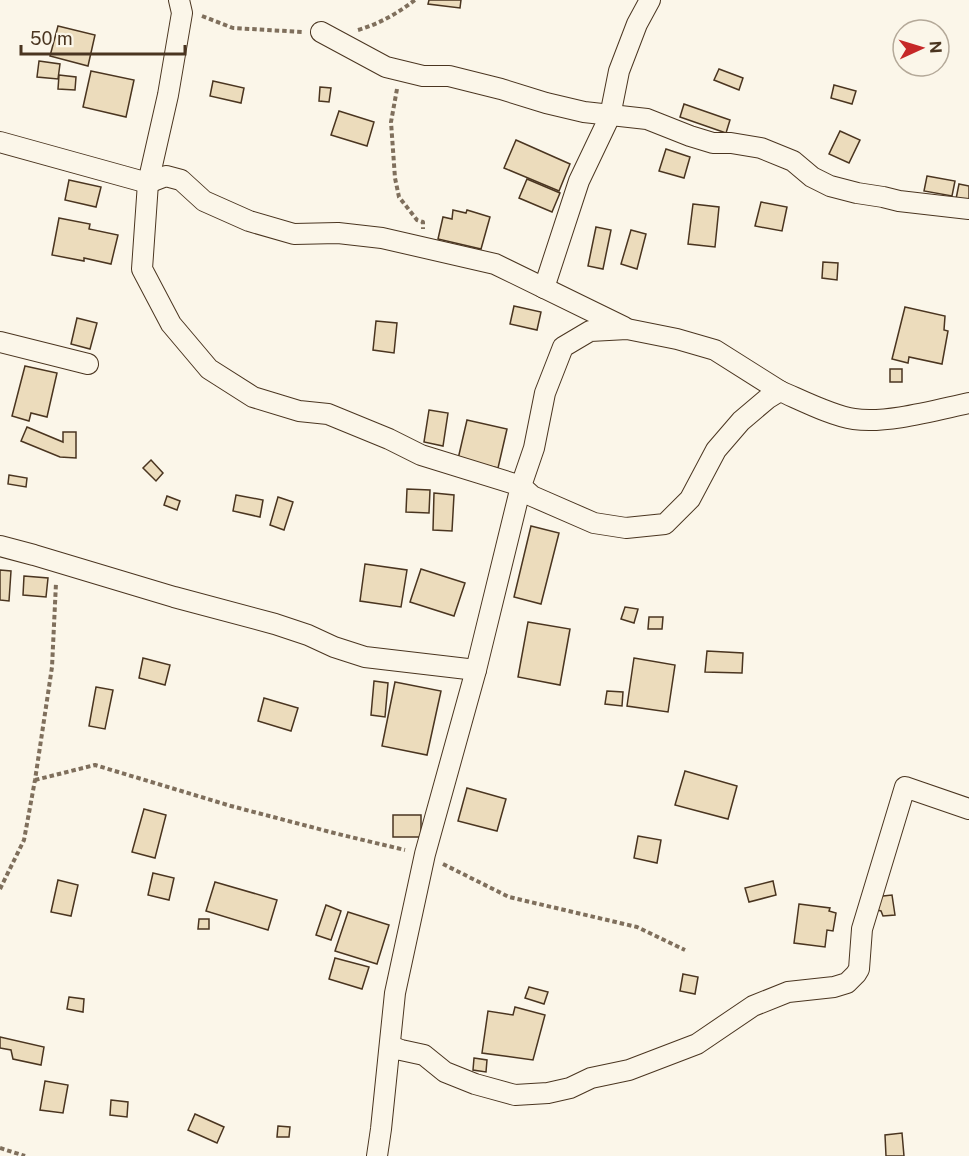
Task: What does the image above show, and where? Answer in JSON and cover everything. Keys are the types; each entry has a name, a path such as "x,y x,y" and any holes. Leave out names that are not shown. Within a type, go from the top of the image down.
{"street":[{"path":"179,0 182,13 168,95 148,183 142,269 171,324 209,369 253,397 298,411 328,414 389,439 420,455 521,486 532,496 594,523 626,528 665,524 690,499 716,450 741,421 780,391"},
{"path":"544,288 579,181 610,116 619,71 637,24 650,0"},
{"path":"321,32 386,67 423,76 449,76 501,89 546,104 584,112 647,119 713,143 731,143 761,148 793,161 812,177 830,186 899,201 969,209"},
{"path":"0,142 148,183 166,176 181,180 204,201 249,221 294,234 338,233 382,238 495,264 627,329"},
{"path":"377,1156 395,993 424,854 477,670 521,486 534,448 545,393 563,347 590,331 627,329 677,339 716,350 780,391 823,410 853,419 878,420 969,403"},
{"path":"0,342 88,364"},
{"path":"0,546 275,624 365,657 477,670"},
{"path":"390,1046 424,1055 445,1072 475,1084 515,1095 548,1093 570,1088 591,1078 629,1070 697,1044 753,1006 788,992 834,987 847,983 859,969 862,929 905,787 969,808"}],"path":[{"path":"386,67 397,90 391,122 395,178 399,197 417,220 423,222 424,248"},
{"path":"0,889 24,840 35,780 52,668 58,562"},
{"path":"35,780 95,765 231,806 424,854 509,897 637,927 685,950"},
{"path":"0,1148 25,1156"}],"building":[{"path":"429,0 461,0 460,8 428,4"},
{"path":"58,26 95,35 88,66 50,56"},
{"path":"39,61 60,64 58,79 37,77"},
{"path":"719,69 743,78 739,90 714,80"},
{"path":"91,71 134,80 126,117 83,107"},
{"path":"59,75 76,77 75,90 58,89"},
{"path":"213,81 244,88 241,103 210,96"},
{"path":"834,85 856,91 852,104 831,98"},
{"path":"320,87 331,88 329,102 319,101"},
{"path":"684,104 730,120 726,133 680,117"},
{"path":"339,111 374,122 367,146 331,135"},
{"path":"840,131 860,140 849,163 829,154"},
{"path":"516,140 570,164 559,191 504,168"},
{"path":"666,149 690,157 684,178 659,171"},
{"path":"927,176 955,181 952,196 924,191"},
{"path":"527,179 560,193 552,212 519,198"},
{"path":"69,180 101,187 96,207 65,200"},
{"path":"959,184 969,186 969,201 956,199"},
{"path":"761,202 787,207 782,231 755,226"},
{"path":"693,204 719,207 715,247 688,244"},
{"path":"453,210 466,213 467,210 490,217 481,249 438,239 443,217 452,219"},
{"path":"59,218 90,224 89,229 118,235 111,264 84,258 84,261 52,255"},
{"path":"596,227 611,230 603,269 588,266"},
{"path":"631,230 646,234 637,269 621,264"},
{"path":"823,262 838,263 837,280 822,278"},
{"path":"514,306 541,312 537,330 510,324"},
{"path":"905,307 945,316 944,330 948,331 942,364 909,357 908,363 892,359"},
{"path":"77,318 97,323 90,349 71,344"},
{"path":"376,321 397,323 394,353 373,350"},
{"path":"25,366 57,373 47,417 31,413 29,421 12,416"},
{"path":"890,369 902,369 902,382 890,382"},
{"path":"429,410 448,413 443,446 424,442"},
{"path":"467,420 507,429 498,468 458,459"},
{"path":"27,427 63,442 63,432 76,432 76,458 60,457 21,441"},
{"path":"151,460 163,473 156,481 143,468"},
{"path":"9,475 27,478 26,487 8,484"},
{"path":"407,489 430,490 429,513 406,512"},
{"path":"434,493 454,495 452,531 433,530"},
{"path":"236,495 263,500 260,517 233,511"},
{"path":"167,496 180,501 177,510 164,505"},
{"path":"278,497 293,502 284,530 270,525"},
{"path":"531,526 559,533 541,604 514,597"},
{"path":"365,564 407,570 401,607 360,601"},
{"path":"421,569 465,583 454,616 410,602"},
{"path":"0,570 11,571 9,601 0,600"},
{"path":"24,576 48,578 46,597 23,595"},
{"path":"625,607 638,609 634,623 621,619"},
{"path":"649,617 663,617 662,629 648,629"},
{"path":"528,622 570,629 560,685 518,677"},
{"path":"707,651 743,653 742,673 705,672"},
{"path":"143,658 170,665 165,685 139,678"},
{"path":"634,658 675,665 668,712 627,706"},
{"path":"374,681 388,683 385,717 371,715"},
{"path":"395,682 441,691 427,755 382,746"},
{"path":"96,687 113,690 105,729 89,726"},
{"path":"607,691 623,692 622,706 605,704"},
{"path":"264,698 298,708 291,731 258,721"},
{"path":"685,771 737,786 728,819 675,805"},
{"path":"467,788 506,799 497,831 458,821"},
{"path":"144,809 166,815 155,858 132,852"},
{"path":"393,815 421,815 421,837 393,837"},
{"path":"638,836 661,840 657,863 634,858"},
{"path":"153,873 174,878 169,900 148,895"},
{"path":"58,880 78,885 71,916 51,912"},
{"path":"773,881 776,895 749,902 745,888"},
{"path":"215,882 277,900 268,930 206,911"},
{"path":"892,895 895,915 883,916 881,911 877,910 874,897"},
{"path":"799,904 830,908 829,911 836,913 833,931 827,930 825,947 794,943"},
{"path":"326,905 341,911 331,940 316,935"},
{"path":"348,912 389,925 377,964 335,951"},
{"path":"199,919 209,919 209,929 198,929"},
{"path":"335,958 369,967 362,989 329,979"},
{"path":"683,974 698,977 695,994 680,991"},
{"path":"529,987 548,992 544,1004 525,998"},
{"path":"69,997 84,999 83,1012 67,1009"},
{"path":"515,1007 545,1015 533,1060 482,1053 488,1011 513,1015"},
{"path":"0,1037 44,1047 41,1065 13,1059 11,1050 0,1048"},
{"path":"474,1058 487,1060 486,1072 473,1070"},
{"path":"45,1081 68,1085 63,1113 40,1110"},
{"path":"111,1100 128,1102 127,1117 110,1115"},
{"path":"195,1114 224,1127 217,1143 188,1130"},
{"path":"278,1126 290,1127 289,1137 277,1137"},
{"path":"902,1133 904,1156 886,1156 885,1135"}]}
